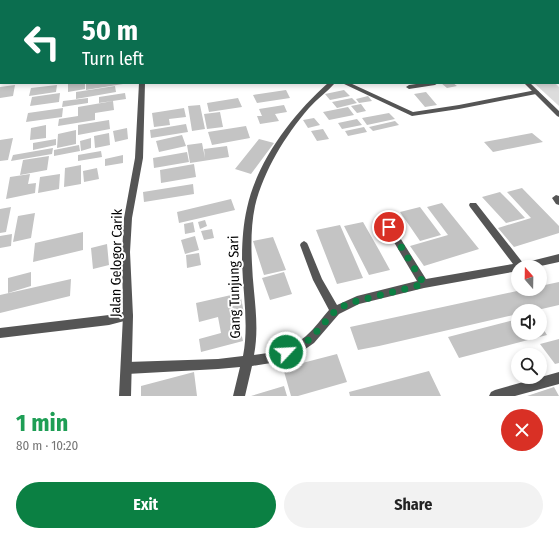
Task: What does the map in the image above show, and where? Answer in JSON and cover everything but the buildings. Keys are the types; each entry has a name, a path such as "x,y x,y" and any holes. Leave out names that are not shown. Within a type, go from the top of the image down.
{"street":[{"name":"Jalan Gelogor Carik","path":"125,396 128,316 126,252 128,218 139,158 142,84"},
{"name":"Gang Tunjung Sari","path":"239,396 250,346 252,322 247,252 251,206 267,164 307,104 331,84"},
{"path":"347,84 412,114 459,107 536,92"},
{"path":"410,86 427,84"},
{"path":"528,84 559,115"},
{"path":"473,205 515,260"},
{"path":"389,227 424,284"},
{"path":"304,245 318,280 335,311"},
{"path":"547,261 559,258"},
{"path":"127,368 246,361 271,358 300,346 310,339 335,311 357,300 424,284 511,269"},
{"path":"0,333 128,316"},
{"path":"495,396 559,378"}],"shaded area":[{"path":"535,84 556,84 559,87 559,106"}],"route":[{"path":"286,352 300,346 310,339 335,311 349,303 424,284 389,227"}]}
